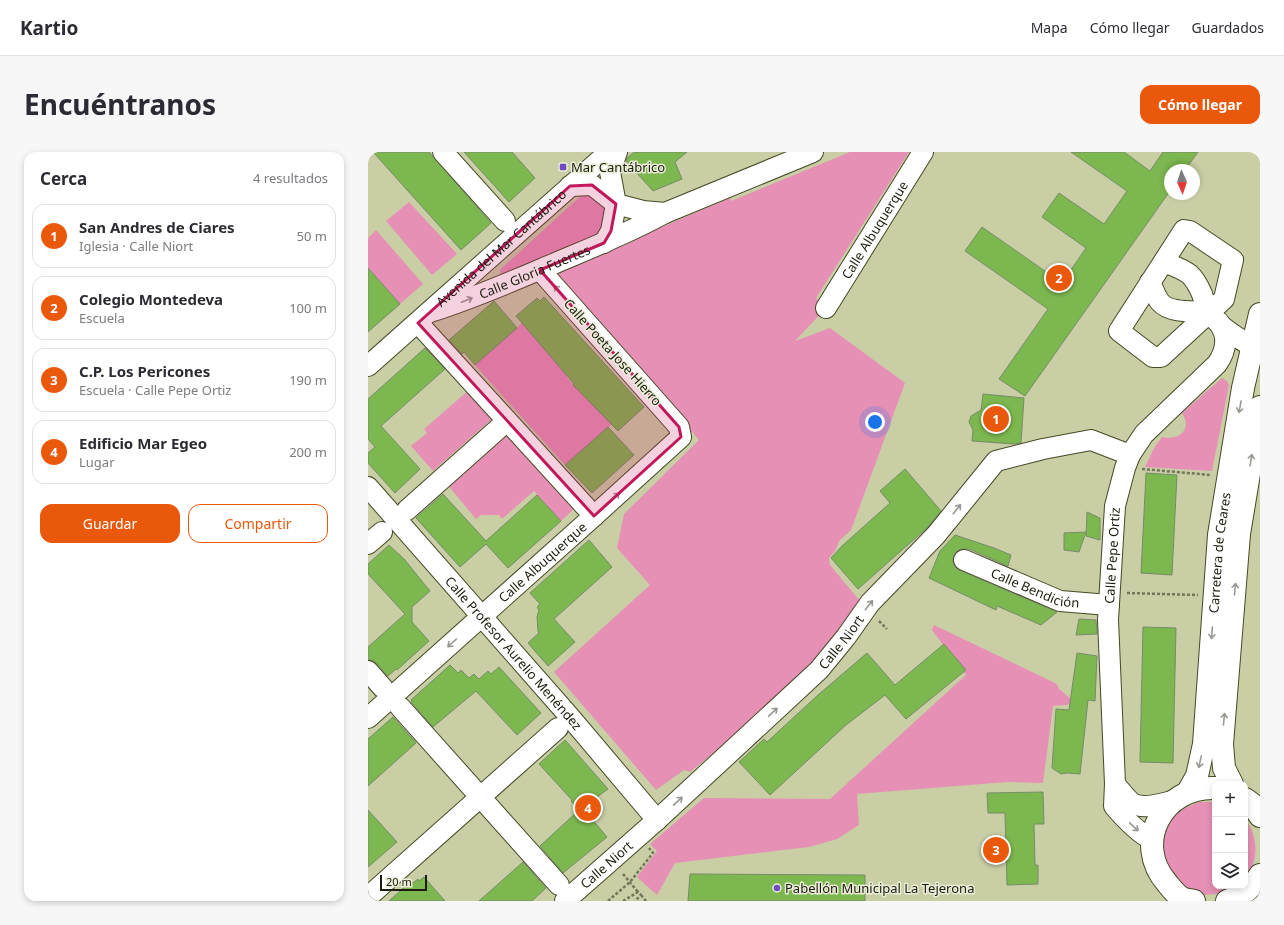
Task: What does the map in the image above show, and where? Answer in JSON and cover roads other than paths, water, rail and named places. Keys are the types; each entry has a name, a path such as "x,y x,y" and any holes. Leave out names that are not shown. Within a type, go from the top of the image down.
{"main road":[{"name":"Carretera de Ceares","path":"1152,840 1155,826 1162,812 1180,796 1197,776 1204,744 1218,535 1246,378 1260,314"},
{"name":"Carretera de Ceares","path":"1230,781 1224,768 1222,744 1239,534 1260,407"},
{"path":"1180,796 1204,787 1212,788"},
{"path":"1248,802 1252,804 1260,816"},
{"path":"1152,840 1153,858 1160,876 1172,890 1187,900"},
{"path":"1231,900 1240,896 1253,885 1260,875"}],"street":[{"path":"443,152 505,221"},
{"name":"Avenida del Mar Cantábrico","path":"424,317 609,152"},
{"name":"Calle Gloria Fuertes","path":"604,243 611,231 616,204 610,172 618,152"},
{"name":"Calle Gloria Fuertes","path":"368,366 424,317 604,243 665,213 813,152"},
{"name":"Calle Albuquerque","path":"826,308 924,152"},
{"name":"Calle Gloria Fuertes","path":"570,186 592,185 616,204 642,211 665,213"},
{"path":"1184,230 1190,231 1233,260 1224,299 1214,317 1161,357 1153,357 1119,331 1164,262 1184,230"},
{"path":"1164,262 1184,270 1192,276 1199,286 1225,337 1224,348 1217,364"},
{"name":"Calle Poeta Jose Hierro","path":"540,270 680,426 681,437"},
{"path":"1150,282 1160,303 1170,309 1214,317 1241,340 1253,347"},
{"path":"424,317 507,421 594,516"},
{"path":"1217,364 1229,362 1233,363 1246,378"},
{"name":"Calle Pepe Ortiz","path":"1152,840 1142,835 1123,817 1108,808 1115,784 1108,620 1116,506 1144,434 1217,364"},
{"path":"407,510 507,421"},
{"name":"Calle Albuquerque","path":"368,718 681,437"},
{"name":"Calle Niort","path":"562,893 658,820 819,670 846,637 870,603 936,535 996,461 1043,448 1090,440 1134,462"},
{"name":"Calle Profesor Aurelio Menéndez","path":"368,488 570,717 658,820"},
{"name":"Calle Bendición","path":"964,560 1060,601 1110,599"},
{"path":"368,671 383,688"},
{"path":"400,707 480,797 562,893"},
{"path":"371,894 558,728"},
{"path":"1115,784 1132,803 1140,805 1149,806 1180,796"}],"place":[{"name":"Mar Cantábrico","path":"563,167"},
{"name":"Colegio Montedeva","path":"1059,278"},
{"name":"San Andres de Ciares","path":"996,419"},
{"name":"Edificio Mar Egeo","path":"588,808"},
{"name":"C.P. Los Pericones","path":"996,850"},
{"name":"Pabellón Municipal La Tejerona","path":"777,888"}]}
